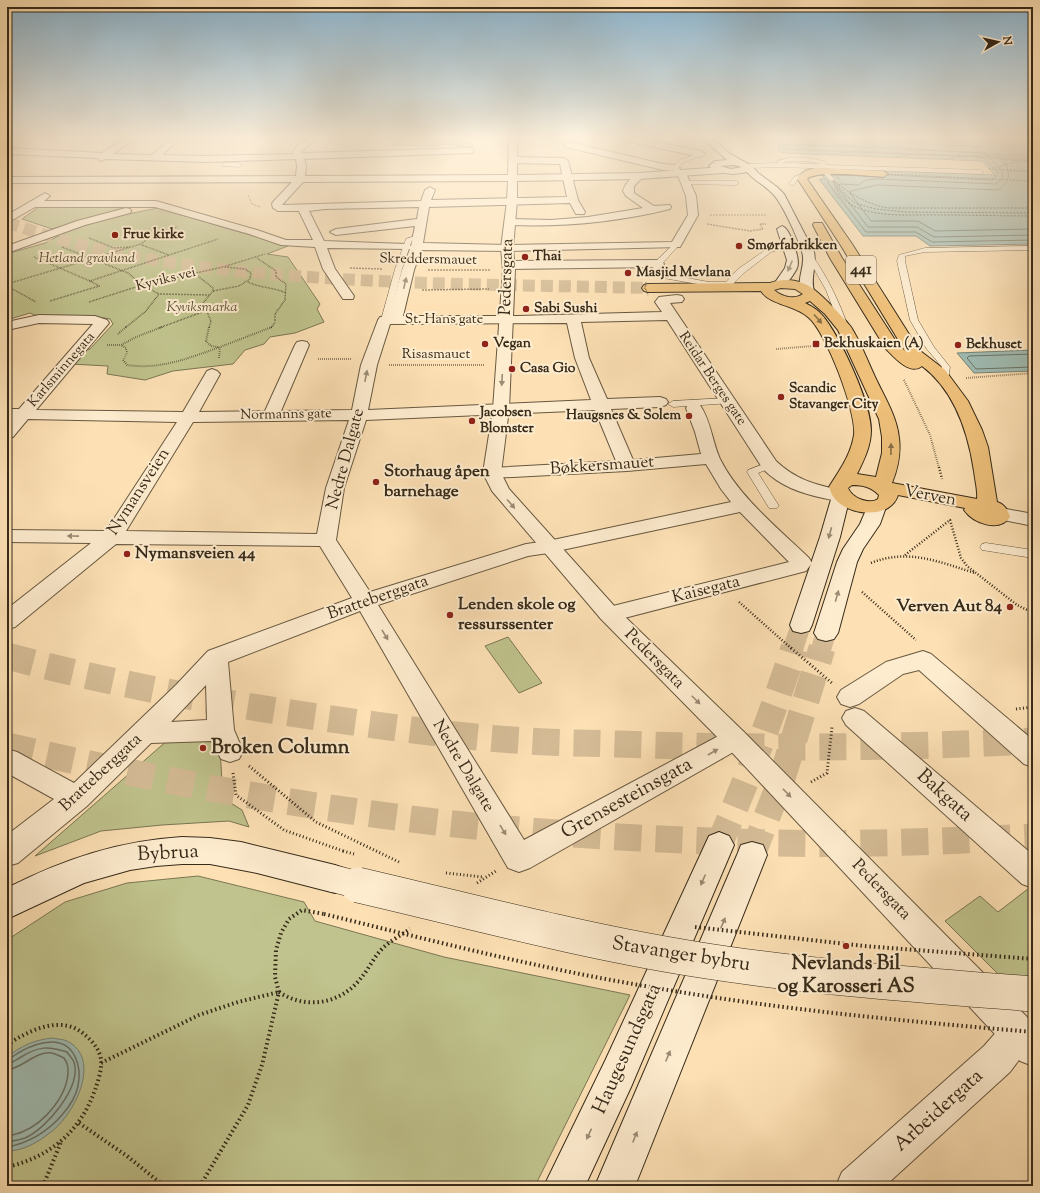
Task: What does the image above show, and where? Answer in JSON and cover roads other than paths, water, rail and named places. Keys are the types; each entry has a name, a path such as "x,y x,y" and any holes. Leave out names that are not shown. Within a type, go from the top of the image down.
{"main road":[{"name":"441","path":"812,194 846,244 913,353 940,372 960,401 974,430 979,447 987,495 987,510"},
{"name":"441","path":"813,216 836,258 891,346 908,362 945,378"},
{"path":"824,234 839,250 849,264 900,344 913,353"},
{"path":"647,288 675,294 777,292 798,286 809,292 830,311 845,329 883,407 890,430 892,454 881,499"},
{"path":"777,292 809,310 821,322 847,375 860,408 863,430 862,440 860,449 843,488"},
{"path":"843,488 859,479 874,483 881,499"},
{"path":"843,488 856,505 881,499"},
{"name":"Verven","path":"881,499 987,510"}],"street":[{"path":"7,221 49,194"},
{"path":"286,194 276,204 279,208 425,203 511,212 551,223 620,216 666,207"},
{"path":"334,194 314,208 308,221 320,244 329,269 348,296"},
{"path":"370,205 375,194"},
{"name":"Nedre Dalgate","path":"428,194 422,222 403,270 404,290 370,362 359,415 335,488 326,540 365,601 519,858"},
{"name":"Pedersgata","path":"511,194 501,409 492,473 501,491 548,547 609,614 735,739 1026,1040"},
{"path":"571,194 573,200 588,220"},
{"path":"629,194 652,209"},
{"path":"508,268 676,245 693,215 690,194"},
{"path":"764,194 767,197"},
{"path":"779,194 808,253 809,266 805,280 809,292"},
{"path":"7,250 81,223 156,204 166,196"},
{"path":"511,212 573,200"},
{"path":"7,209 30,206 156,204 254,232 285,243 414,243 508,268 656,269"},
{"path":"314,208 321,210 357,209 400,207 406,204"},
{"path":"357,209 371,228"},
{"path":"777,292 793,260 778,220"},
{"path":"7,221 21,226"},
{"path":"336,232 422,222"},
{"path":"35,230 48,235"},
{"path":"329,269 346,268"},
{"name":"Reidar Berges gate","path":"675,294 662,300 670,316 771,467 790,482 801,487 843,488"},
{"name":"St. Hans gate","path":"390,320 506,320 670,316"},
{"name":"Karlsminnegata","path":"7,326 39,319 95,320 102,323 57,374 25,414 7,433"},
{"path":"573,319 582,358 603,404 627,466"},
{"path":"271,416 300,352"},
{"name":"Nymansveien","path":"7,621 112,537 188,416 212,374"},
{"name":"Normanns gate","path":"7,414 188,416 359,415 603,404 667,403"},
{"path":"694,408 704,432 711,458 730,489 744,505"},
{"name":"Bøkkersmauet","path":"492,473 627,466 711,458"},
{"path":"800,624 830,537 843,488"},
{"path":"826,633 853,549 870,524 881,499"},
{"name":"Bratteberggata","path":"7,853 77,798 145,732 216,658 365,601 512,554 744,505"},
{"name":"Kaisegata","path":"609,614 799,566 802,563 744,505"},
{"name":"Verven","path":"987,510 1033,520"},
{"path":"7,536 326,540"},
{"path":"145,732 226,740 216,658"},
{"name":"Bakgata","path":"1033,756 923,660 896,668 843,705 1033,874"},
{"name":"Grensesteinsgata","path":"519,858 735,739"},
{"path":"7,760 77,798"},
{"name":"Haugesundsgata","path":"564,1186 618,1074 735,850 615,1186"},
{"name":"Bybrua","path":"7,904 38,887 92,865 124,856 153,851 212,852 277,864 339,865"},
{"name":"Stavanger bybru","path":"339,865 567,935 694,959 798,973 893,983 1033,994"},
{"name":"Arbeidergata","path":"856,1186 998,1059 1026,1040"}],"lane":[{"path":"676,245 656,269 709,284 728,284 741,271 769,250 789,246"},
{"path":"945,378 946,367 930,348 914,320 901,261 902,255 925,250 1033,248"},
{"path":"808,253 818,267 832,296 845,329"},
{"name":"Nedre Dalgate","path":"390,320 403,270"},
{"path":"667,403 728,401"},
{"path":"771,467 752,472 773,506"},
{"path":"986,547 1033,554"}],"water":[{"path":"830,194 1033,194 1033,244 930,246 916,236 863,236"},
{"path":"1033,350 1033,371 974,373 957,353"},
{"path":"52,1038 67,1041 78,1049 83,1060 84,1073 76,1100 60,1124 51,1132 25,1148 7,1151 7,1057 28,1044 39,1040"}],"tunnel":[{"path":"7,222 75,243 109,251 179,264 249,272 420,283 648,288"},
{"path":"793,649 801,625"},
{"path":"821,649 826,633"},
{"path":"719,845 759,747 794,648"},
{"path":"752,855 782,778 822,648"},
{"path":"7,656 84,675 239,705 397,728 502,739 562,743 773,747 929,745 1033,741"},
{"path":"7,746 198,786 262,797 390,816 519,830 646,838 806,843 903,842 1033,837"}],"place":[{"name":"Frue kirke","path":"115,235"},
{"name":"Smørfabrikken","path":"739,246"},
{"name":"Thai","path":"525,257"},
{"name":"Masjid Mevlana","path":"628,273"},
{"name":"Sabi Sushi","path":"526,309"},
{"name":"Vegan","path":"485,344"},
{"name":"Bekhuskaien (A)","path":"816,344"},
{"name":"Bekhuset","path":"958,345"},
{"name":"Casa Gio","path":"512,369"},
{"name":"Scandic Stavanger City","path":"781,397"},
{"name":"Haugsnes & Solem","path":"689,416"},
{"name":"Jacobsen Blomster","path":"472,421"},
{"name":"Storhaug åpen barnehage","path":"376,482"},
{"name":"Nymansveien 44","path":"127,554"},
{"name":"Verven Aut 84","path":"1010,607"},
{"name":"Lenden skole og ressurssenter","path":"450,615"},
{"name":"Broken Column","path":"203,748"},
{"name":"Nevlands Bil og Karosseri AS","path":"846,946"}],"park label":[{"name":"Hetland gravlund","path":"87,259"},
{"name":"Kyviksmarka","path":"202,308"}]}
